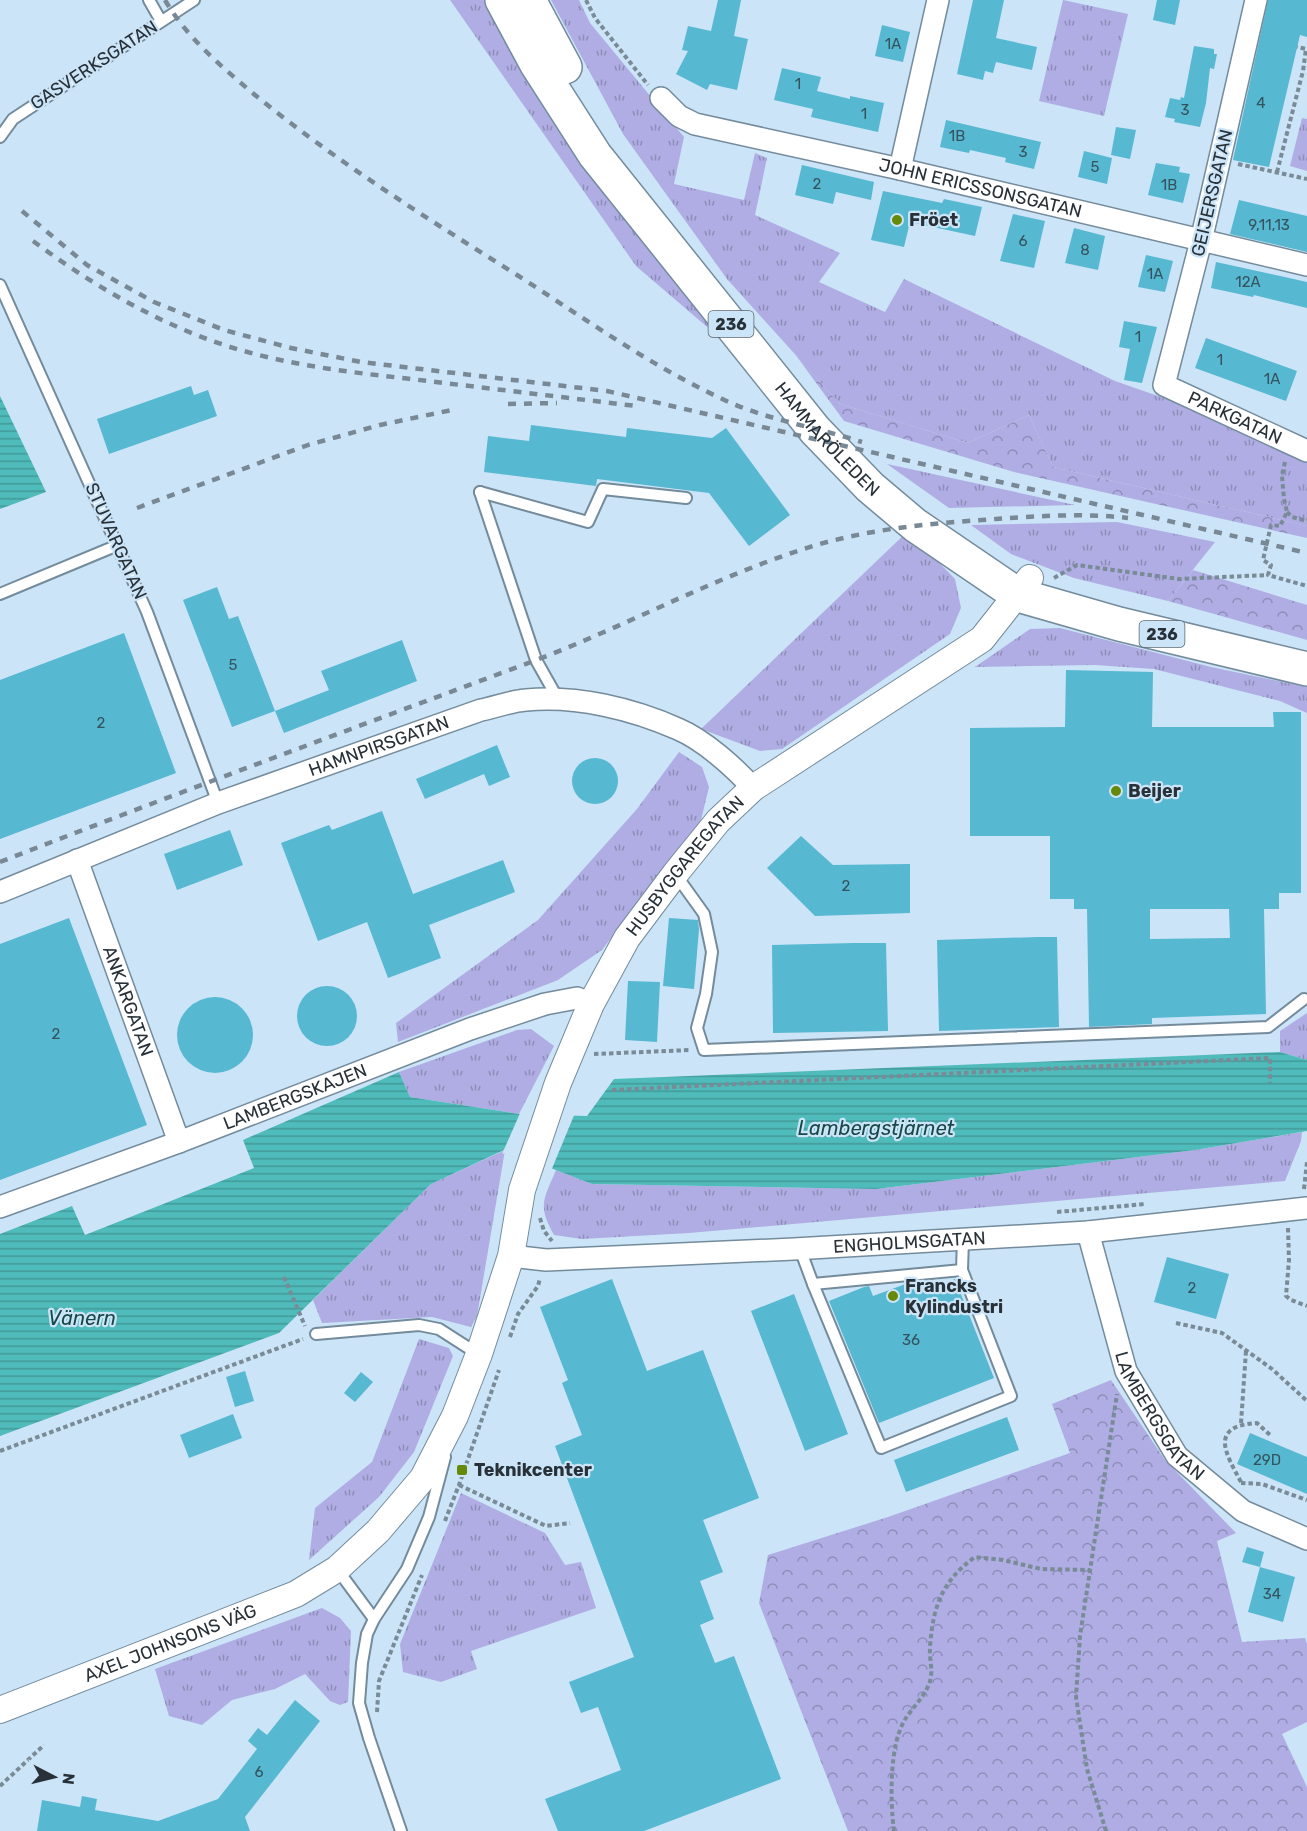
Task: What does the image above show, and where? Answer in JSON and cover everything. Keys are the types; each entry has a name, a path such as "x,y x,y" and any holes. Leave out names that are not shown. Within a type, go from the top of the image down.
{"main road":[{"name":"HAMMARÖLEDEN","path":"502,0 536,63 595,155 815,430 870,487 915,525 1030,586 1119,624 1307,669"},
{"name":"HAMMARÖLEDEN","path":"529,0 557,52 610,140 662,215 836,434 892,488 937,523 1030,586 1307,654"}],"street":[{"path":"900,169 938,0"},
{"name":"GEIJERSGATAN","path":"1164,385 1202,241 1256,0"},
{"name":"JOHN ERICSSONSGATAN","path":"661,99 679,116 695,124 900,169 1307,265"},
{"name":"PARKGATAN","path":"1164,385 1299,447"},
{"name":"HUSBYGGAREGATAN","path":"511,1256 522,1190 562,1072 591,1004 627,938 675,874 718,821 753,788 982,639 1030,586"},
{"name":"HAMNPIRSGATAN","path":"0,892 218,803 481,710 525,700 558,699 624,711 680,729 718,754 753,788"},
{"name":"ANKARGATAN","path":"77,860 179,1142"},
{"name":"LAMBERGSKAJEN","path":"0,1207 179,1142 481,1025 545,1004 578,998 591,1004"},
{"name":"ENGHOLMSGATAN","path":"511,1256 546,1260 800,1249 1088,1232 1299,1202"},
{"name":"LAMBERGSGATAN","path":"1088,1232 1122,1362 1177,1456 1243,1511 1307,1539"},
{"name":"AXEL JOHNSONS VÄG","path":"0,1710 296,1594 337,1569 378,1531 423,1478 455,1416 489,1361 511,1256"}],"lane":[{"path":"149,0 161,21"},
{"name":"GASVERKSGATAN","path":"0,137 13,118 194,0"},
{"name":"STUVARGATAN","path":"0,285 147,612 218,803"},
{"path":"558,699 536,660 480,492 588,522 603,489 686,498"},
{"path":"0,594 118,544"},
{"path":"675,874 704,914 712,952 706,994 697,1028 704,1050 1268,1027 1304,999"},
{"path":"800,1249 881,1448 1011,1396 962,1270 963,1239"},
{"path":"813,1284 962,1270"},
{"path":"316,1334 419,1325 439,1329 489,1361"},
{"name":"AXEL JOHNSONS VÄG","path":"401,1831 359,1703 362,1663 367,1634 374,1619 407,1569 429,1517 455,1416"},
{"path":"337,1569 374,1619"}],"path":[{"path":"586,0 595,18 642,80 661,99"},
{"path":"1277,172 1305,71 1306,49 1297,47"},
{"path":"1234,164 1307,179"},
{"path":"1299,447 1282,476 1284,499 1287,512 1292,517 1307,521"},
{"path":"1268,575 1271,565 1263,560 1271,525 1280,526 1287,512"},
{"path":"1030,586 1077,565 1179,579 1268,575 1307,586"},
{"path":"593,1054 704,1050"},
{"path":"612,1090 1270,1058 1270,1083"},
{"path":"1307,1162 1289,1260 1286,1296 1307,1306"},
{"path":"507,1346 518,1314 538,1286 546,1260"},
{"path":"0,1451 310,1336 284,1277"},
{"path":"1176,1323 1221,1333 1272,1369 1307,1401"},
{"path":"1241,1423 1246,1351"},
{"path":"442,1528 459,1485 489,1361"},
{"path":"1106,1831 1087,1769 1076,1697 1080,1636 1122,1362"},
{"path":"1243,1511 1254,1500 1241,1483 1224,1448 1225,1439 1241,1423 1257,1423 1270,1435"},
{"path":"1241,1483 1262,1484 1307,1500"},
{"path":"459,1485 546,1526 570,1523"},
{"path":"894,1831 892,1773 896,1737 929,1684 932,1671 930,1649 937,1603 958,1570 975,1557 1003,1560 1041,1569 1090,1570"},
{"path":"377,1716 379,1680 424,1572"},
{"path":"0,1786 44,1745"}],"green space":[{"path":"450,0 486,0 755,368 636,266"},
{"path":"551,0 579,0 590,23 684,137 674,184 744,200 755,153 767,158 755,215 840,253 819,282 885,312 904,279 1115,381 1307,448 1307,526 1053,467 1029,415 968,443 840,404 727,279 623,134"},
{"path":"1063,0 1128,14 1104,116 1039,101"},
{"path":"1302,118 1307,119 1307,171 1290,166"},
{"path":"795,354 840,404 968,443 1029,415 1053,467 1307,526 1307,538 1014,472 844,421"},
{"path":"887,464 1075,505 949,508"},
{"path":"1117,522 1215,542 1168,601 1074,578 1011,554 971,525"},
{"path":"908,531 955,579 961,608 950,634 782,749 760,751 701,729"},
{"path":"1193,570 1307,605 1307,640 1168,601"},
{"path":"1060,628 1211,667 1307,687 1307,713 1280,701 1154,669 1095,665 975,667 1030,629"},
{"path":"679,752 702,767 709,787 701,820 602,950 558,980 398,1042 396,1023 538,920 637,809"},
{"path":"1307,1013 1307,1060 1280,1052 1280,1031"},
{"path":"531,1029 554,1046 519,1114 410,1097 399,1072 517,1030"},
{"path":"1302,1132 1301,1141 1285,1181 689,1233 582,1239 554,1235 544,1209 546,1195 556,1170 592,1184 876,1189 1195,1150"},
{"path":"505,1150 477,1316 471,1327 432,1317 322,1323 313,1300 431,1184"},
{"path":"419,1339 449,1348 453,1356 414,1452 379,1497 309,1560 315,1508 372,1462"},
{"path":"1111,1380 1165,1460 1236,1533 1217,1541 1242,1642 1305,1638 1307,1644 1307,1722 1282,1734 1307,1787 1307,1831 848,1831 759,1603 768,1555 888,1517 1070,1453 1052,1404"},
{"path":"461,1493 545,1533 565,1565 581,1562 596,1608 471,1651 477,1669 441,1682 403,1672 400,1644"},
{"path":"322,1608 340,1618 351,1631 348,1702 340,1705 330,1701 305,1674 275,1689 232,1700 202,1725 169,1716 155,1669"}],"water":[{"path":"0,396 46,492 0,509"},
{"path":"1280,1052 1307,1060 1307,1131 1195,1150 876,1189 592,1184 504,1150 431,1184 279,1333 0,1436 0,1234 72,1206 85,1235 254,1168 243,1140 399,1072 410,1097 519,1114 587,1116 614,1079"}],"pier":[{"path":"521,1111 575,1113 551,1171 505,1153 502,1154"}],"building":[{"path":"718,0 741,0 734,36 748,39 737,90 710,84 707,90 676,74 688,51 682,50 688,26 711,31"},
{"path":"973,0 1004,0 996,38 1037,47 1032,70 996,62 993,73 985,71 983,80 957,74"},
{"path":"1157,0 1180,0 1175,25 1153,20"},
{"path":"1268,0 1307,0 1307,37 1300,35 1269,167 1233,160"},
{"path":"882,25 910,32 903,62 875,56"},
{"path":"1194,46 1214,49 1214,54 1217,54 1214,69 1210,68 1206,103 1200,127 1174,122 1175,119 1165,117 1170,98 1180,100 1181,97 1184,98"},
{"path":"782,68 821,77 817,91 850,99 850,96 884,103 878,132 811,117 813,109 774,100"},
{"path":"946,120 1041,142 1034,169 1005,162 1006,158 970,150 969,153 940,147"},
{"path":"1116,127 1136,130 1130,159 1111,155"},
{"path":"1084,151 1112,158 1107,184 1078,177"},
{"path":"1156,163 1180,167 1179,172 1190,174 1183,203 1148,195"},
{"path":"802,165 874,182 871,200 836,192 833,204 795,195"},
{"path":"883,191 942,203 944,199 982,207 975,236 910,222 904,247 871,240"},
{"path":"1239,200 1307,216 1307,252 1230,234"},
{"path":"1013,214 1045,221 1034,268 1000,261"},
{"path":"1074,228 1105,236 1098,270 1065,263"},
{"path":"1146,255 1173,261 1165,292 1138,287"},
{"path":"1216,262 1307,282 1307,308 1254,295 1253,297 1211,288"},
{"path":"1124,321 1157,327 1142,383 1124,380 1130,349 1119,347"},
{"path":"1206,338 1297,371 1286,401 1195,368"},
{"path":"191,386 194,395 208,390 217,416 109,454 97,419"},
{"path":"531,425 626,437 627,428 712,438 726,428 790,515 749,546 709,493 597,479 596,486 484,472 488,436 529,441"},
{"path":"217,587 229,619 238,616 275,711 232,727 183,600"},
{"path":"124,633 176,773 0,839 0,680"},
{"path":"402,640 417,681 284,733 275,711 329,690 321,671"},
{"path":"1066,670 1153,672 1152,727 1274,727 1273,712 1301,712 1301,893 1279,893 1279,909 1264,909 1266,1014 1152,1018 1152,1024 1089,1027 1087,909 1074,909 1074,899 1050,899 1050,836 970,836 970,728 1065,727","holes":["1150,909 1229,909 1230,938 1150,939"]},
{"path":"497,745 510,777 489,786 484,774 425,799 416,779"},
{"path":"595,758 611,765 618,781 611,797 595,804 579,797 572,781 579,765"},
{"path":"382,811 413,894 503,860 515,892 429,925 441,958 388,978 367,922 318,941 281,843 329,825 332,830"},
{"path":"230,830 243,865 177,890 164,854"},
{"path":"801,836 833,865 910,864 910,913 815,916 767,868"},
{"path":"69,918 147,1125 0,1180 0,944"},
{"path":"669,918 698,920 694,989 663,986"},
{"path":"1057,937 1059,1027 939,1031 937,940"},
{"path":"886,943 888,1031 773,1033 772,945"},
{"path":"628,981 660,982 657,1042 625,1040"},
{"path":"327,986 348,995 357,1016 348,1037 327,1046 306,1037 297,1016 306,995"},
{"path":"215,997 229,1000 242,1008 250,1021 253,1035 250,1049 242,1062 229,1070 215,1073 201,1070 188,1062 180,1049 177,1035 180,1021 188,1008 201,1000"},
{"path":"1167,1257 1229,1274 1216,1319 1154,1302"},
{"path":"612,1279 647,1371 703,1350 759,1498 703,1520 723,1572 700,1581 714,1619 700,1625 715,1663 734,1656 781,1779 644,1831 558,1831 545,1799 621,1770 598,1707 581,1713 569,1682 634,1657 555,1446 582,1435 562,1383 568,1380 540,1307"},
{"path":"955,1279 994,1378 879,1423 829,1301 864,1287 869,1286 873,1296 911,1282 916,1294"},
{"path":"794,1294 848,1434 805,1451 751,1311"},
{"path":"245,1371 254,1401 235,1407 226,1377"},
{"path":"361,1372 373,1382 355,1402 344,1393"},
{"path":"233,1414 242,1438 189,1458 180,1435"},
{"path":"1007,1417 1019,1450 906,1492 894,1460"},
{"path":"1250,1433 1307,1457 1307,1494 1237,1464"},
{"path":"1247,1547 1264,1552 1260,1567 1242,1562"},
{"path":"1260,1567 1295,1577 1283,1622 1248,1612"},
{"path":"295,1700 320,1721 245,1817 250,1831 37,1831 42,1800 80,1807 82,1796 97,1799 95,1810 158,1821 218,1799 257,1749 248,1741 258,1728 267,1735"}],"railway":[{"path":"165,0 184,27 206,51 286,120 383,189 622,343 675,375 731,403 763,415 862,442"},
{"path":"22,211 87,265 154,302 224,330 291,348 361,362 607,391 1307,553"},
{"path":"33,241 101,287 149,313 198,336 247,352 293,363 340,370 636,406"},
{"path":"508,404 557,403"},
{"path":"137,508 308,445 380,425 452,410"},
{"path":"0,862 531,662 706,586 813,546 858,535 950,522 1062,516 1128,518"}],"place":[{"name":"Fröet","path":"897,220"},
{"name":"Beijer","path":"1116,791"},
{"name":"Francks Kylindustri","path":"893,1296"},
{"name":"Teknikcenter","path":"462,1470"}],"water label":[{"name":"Lambergstjärnet","path":"876,1128"},
{"name":"Vänern","path":"82,1318"}]}
